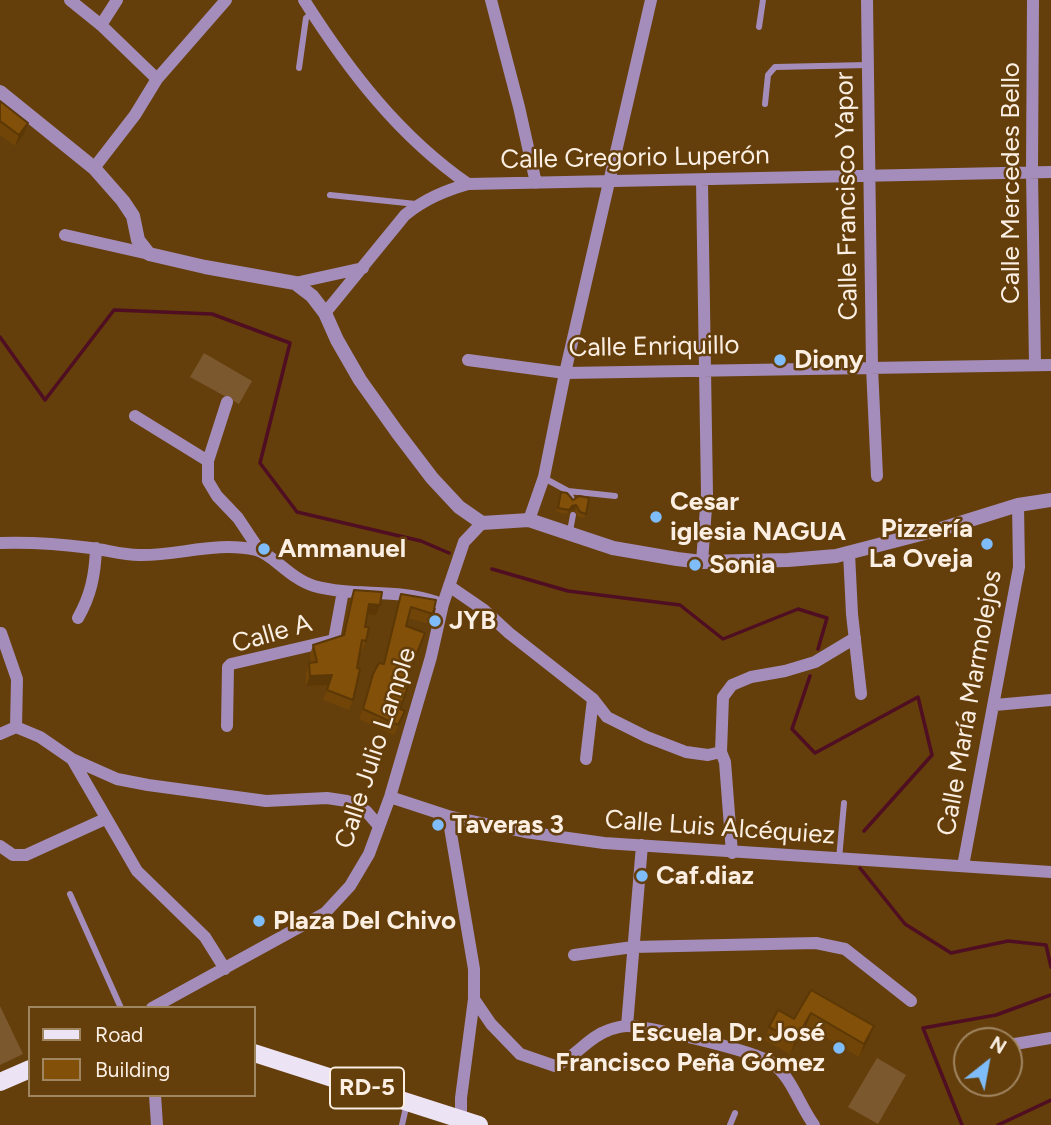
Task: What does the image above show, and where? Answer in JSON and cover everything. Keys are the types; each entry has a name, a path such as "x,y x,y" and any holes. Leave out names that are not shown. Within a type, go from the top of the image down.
{"main road":[{"name":"RD-5","path":"256,1054 408,1101 461,1122 479,1125"},
{"path":"0,1082 28,1070"}],"street":[{"path":"70,0 101,25 157,79"},
{"path":"101,25 117,0"},
{"path":"94,168 135,115 157,79 226,0"},
{"name":"Calle Gregorio Luperón","path":"304,0 347,66 382,109 430,155 468,184 1051,172"},
{"path":"491,0 536,183"},
{"path":"529,520 544,477 565,373 651,0"},
{"name":"Calle Francisco Yapor","path":"867,0 872,367 877,476"},
{"name":"Calle Mercedes Bello","path":"1032,0 1035,365"},
{"path":"0,92 94,168 133,216 138,240 149,254"},
{"path":"702,181 707,494 702,562"},
{"path":"326,313 344,287 364,267 405,215 418,204 438,194 468,184"},
{"path":"65,235 205,267 295,283 364,267"},
{"path":"295,283 312,296 326,313 337,340 360,380 432,478 460,507 482,523 529,520 613,548 702,562 788,560 849,553 1018,505 1051,500"},
{"name":"Calle Enriquillo","path":"468,360 565,373 1051,365"},
{"path":"227,402 208,461 208,481 260,551 293,577 313,586 343,592 420,597 443,604"},
{"path":"135,416 208,461"},
{"name":"Calle María Marmolejos","path":"963,866 1019,567 1018,505"},
{"name":"Calle Julio Lample","path":"156,1006 325,913 350,886 369,854 390,797 431,657 443,604 464,542 482,523"},
{"path":"0,543 50,542 134,555 165,555 194,549 237,546 260,551"},
{"path":"78,618 87,603 94,580 96,548"},
{"path":"849,553 861,694"},
{"path":"449,586 484,610 593,699 607,717 686,752 708,755 721,752"},
{"name":"Calle A","path":"227,726 228,667 231,664 334,640 343,592"},
{"path":"1,633 17,680 16,727"},
{"path":"732,853 725,762 721,752 723,697 732,685 751,677 815,662 855,638"},
{"path":"586,759 593,699"},
{"path":"995,705 1051,700"},
{"path":"0,734 16,727 40,737 72,759 117,779 148,785 267,801 327,798 347,801 366,811 379,826"},
{"path":"72,759 137,871 205,937 225,969"},
{"name":"Calle Luis Alcéquiez","path":"390,797 448,816 525,832 604,843 1051,872"},
{"path":"448,816 474,969 474,999 462,1090 461,1122"},
{"path":"0,846 13,855 26,855 105,819"},
{"path":"626,1026 642,845"},
{"path":"574,955 633,947 817,943 845,949 912,1001"},
{"path":"474,999 491,1024 520,1055 555,1066 580,1050 593,1037 609,1029 626,1026 663,1032 757,1055 782,1071 814,1125"},
{"path":"1023,1043 1051,1038"},
{"path":"155,1097 157,1125"}],"lane":[{"path":"759,27 763,0"},
{"path":"299,68 306,18 312,13"},
{"path":"765,104 768,75 775,67 867,65"},
{"path":"330,195 418,204"},
{"path":"544,477 568,491 615,496"},
{"path":"568,491 572,499"},
{"path":"569,533 573,515"},
{"path":"839,859 844,803"},
{"path":"69,894 120,1006"},
{"path":"402,1125 408,1101"},
{"path":"730,1125 735,1113"}],"shaded area":[{"path":"204,353 252,381 239,404 190,377"},
{"path":"0,1006 23,1054 0,1065"},
{"path":"877,1058 906,1075 878,1124 848,1107"}],"building":[{"path":"0,101 28,123 19,135 0,121"},
{"path":"561,492 567,493 573,500 579,496 589,498 586,514 580,512 576,505 569,510 558,508"},
{"path":"354,590 382,592 380,605 369,604 365,627 369,627 366,641 362,640 357,668 360,669 353,700 327,690 332,675 310,676 309,663 317,662 313,645 344,635"},
{"path":"401,594 436,600 433,614 411,607 406,626 425,633 404,685 408,686 400,709 405,711 398,725 363,709 373,674 379,663 384,664"},
{"path":"811,990 874,1026 864,1044 811,1013 795,1041 769,1027 778,1010 794,1019"}],"waterway":[{"path":"0,337 45,400 114,310 212,314 290,343 260,463 297,512 421,541 449,553"},
{"path":"492,569 568,591 680,605 723,639 798,609 827,618 818,649"},
{"path":"810,676 792,729 815,753 918,697 932,755 864,831"},
{"path":"860,868 905,924 951,953 1008,941 1046,945 1051,967"},
{"path":"962,1125 923,1028 996,1015 1051,995"},
{"path":"998,1125 1051,1100"}],"place":[{"name":"Diony","path":"780,360"},
{"name":"Cesar iglesia NAGUA","path":"656,517"},
{"name":"Pizzería La Oveja","path":"987,544"},
{"name":"Ammanuel","path":"264,549"},
{"name":"Sonia","path":"695,565"},
{"name":"JYB","path":"435,621"},
{"name":"Taveras 3","path":"438,825"},
{"name":"Caf.diaz","path":"642,876"},
{"name":"Plaza Del Chivo","path":"259,921"},
{"name":"Escuela Dr. José Francisco Peña Gómez","path":"839,1048"}]}
